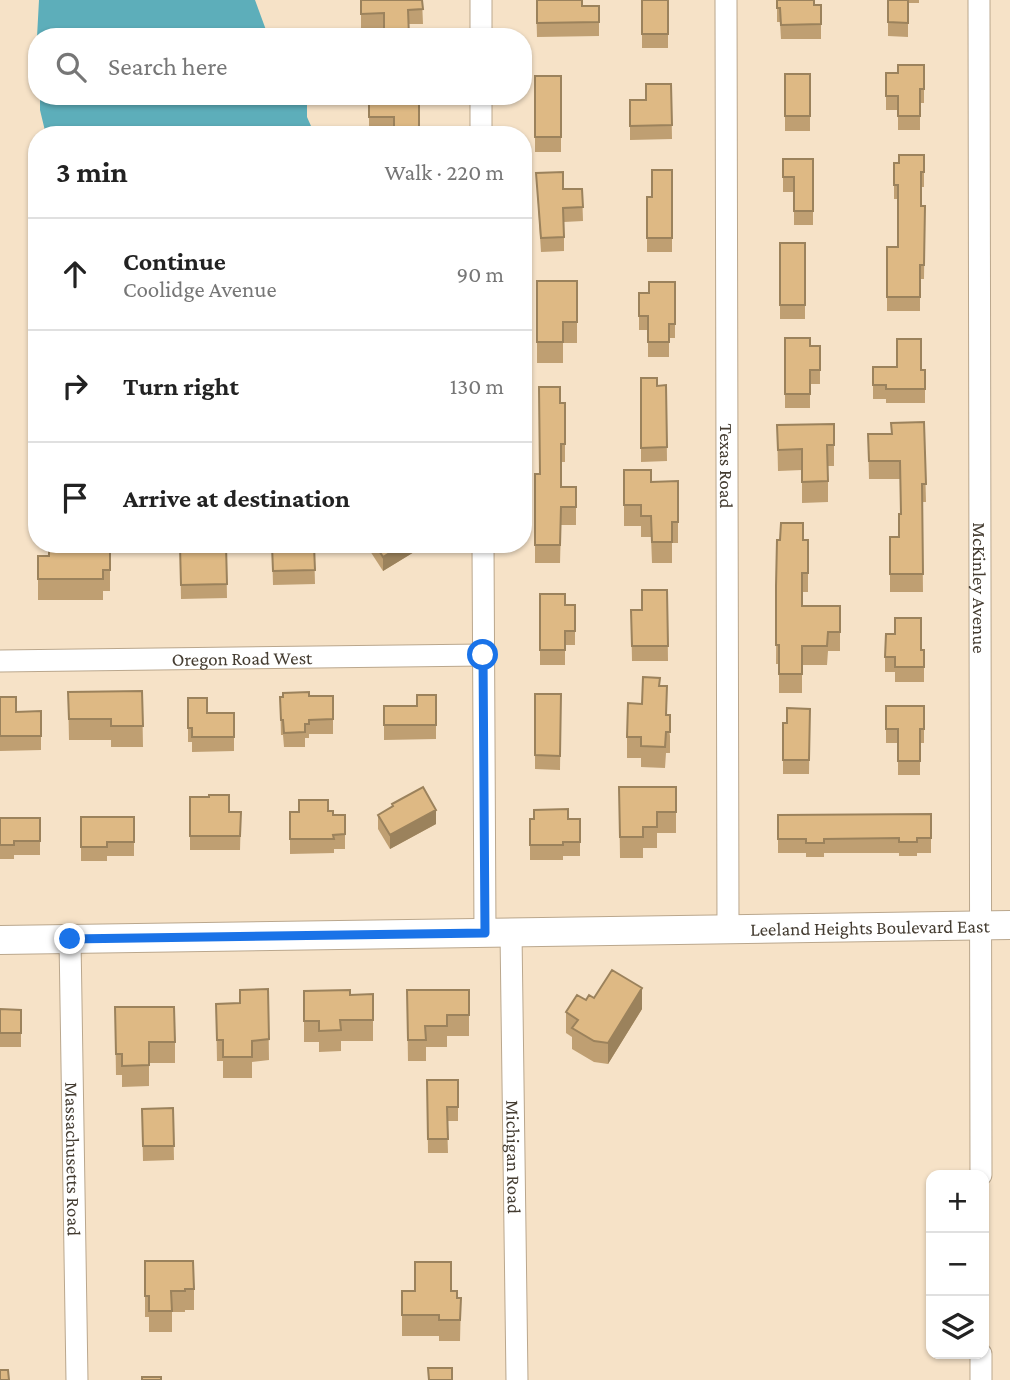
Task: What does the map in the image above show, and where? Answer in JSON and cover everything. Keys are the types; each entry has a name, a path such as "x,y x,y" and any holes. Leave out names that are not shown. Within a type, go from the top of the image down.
{"main road":[{"name":"Leeland Heights Boulevard East","path":"0,940 1010,925"}],"street":[{"path":"481,0 481,28"},
{"name":"Texas Road","path":"726,0 728,930"},
{"name":"McKinley Avenue","path":"979,0 981,1170"},
{"path":"481,105 481,126"},
{"name":"Michigan Road","path":"483,553 483,655 517,1380"},
{"name":"Oregon Road West","path":"0,661 483,655"},
{"name":"Massachusetts Road","path":"70,939 76,1380"},
{"path":"981,1359 981,1380"}],"water":[{"path":"39,0 255,0 265,28 37,28"},
{"path":"40,105 307,105 307,117 311,126 44,126"}],"building":[{"path":"361,0 422,0 423,9 408,10 409,28 384,28 384,13 361,14"},
{"path":"537,0 582,0 582,6 599,6 599,22 537,23"},
{"path":"642,0 668,0 668,34 642,34"},
{"path":"777,0 814,0 814,5 821,5 821,24 781,25"},
{"path":"888,0 908,0 908,23 888,22"},
{"path":"898,65 924,65 924,89 920,89 920,116 898,116 898,96 886,96 886,73 898,73"},
{"path":"785,74 810,74 810,116 785,116"},
{"path":"535,76 561,76 561,137 535,137"},
{"path":"646,84 671,84 672,125 630,126 630,100 646,100"},
{"path":"369,105 419,105 419,126 394,126 394,117 369,117"},
{"path":"899,155 924,155 921,206 925,206 924,265 920,265 920,297 887,297 887,247 898,247 898,185 894,185 894,163 899,163"},
{"path":"783,159 813,159 813,211 794,211 794,177 783,177"},
{"path":"652,170 672,170 672,238 647,238 647,197 652,197"},
{"path":"563,172 563,189 582,189 583,207 563,208 564,237 541,238 536,173"},
{"path":"780,243 805,243 805,305 780,305"},
{"path":"537,281 577,281 577,322 563,322 563,342 537,342"},
{"path":"649,282 675,282 675,324 669,324 669,342 648,342 648,316 639,316 639,293 649,293"},
{"path":"785,338 810,338 810,346 820,346 820,370 810,370 810,394 785,394"},
{"path":"897,339 921,339 921,370 925,370 925,389 886,389 886,385 873,385 873,367 897,367"},
{"path":"641,378 657,378 657,386 666,385 667,447 641,448"},
{"path":"539,387 560,387 560,403 565,403 561,487 576,487 576,507 561,507 560,545 535,545 535,474 540,474"},
{"path":"924,422 926,484 922,484 923,574 890,574 890,537 899,537 900,461 869,461 868,434 892,434 891,423"},
{"path":"834,424 834,445 827,445 828,481 802,482 802,449 778,450 777,425"},
{"path":"624,470 651,470 651,482 678,481 678,522 672,522 672,542 652,542 651,516 641,516 641,505 624,505"},
{"path":"781,523 803,523 803,540 808,540 808,573 802,573 802,606 840,606 840,632 828,632 827,646 802,646 802,674 779,674 776,586 777,540 780,540"},
{"path":"49,553 110,553 110,570 103,570 103,579 38,579 38,556 49,556"},
{"path":"180,553 226,553 227,584 181,585"},
{"path":"272,553 314,553 315,570 273,571"},
{"path":"642,590 667,590 668,646 632,646 631,610 642,610"},
{"path":"540,594 565,594 565,605 575,605 575,631 565,631 565,650 540,650"},
{"path":"895,618 921,618 924,667 895,667 895,657 885,657 886,634 895,634"},
{"path":"643,677 660,678 659,686 667,686 666,715 670,715 670,732 666,732 665,747 641,746 641,737 627,737 628,703 642,704"},
{"path":"142,691 143,726 111,726 111,719 69,719 68,692"},
{"path":"309,692 309,696 333,696 333,719 309,720 309,724 305,724 305,732 284,733 280,697 283,697 283,693"},
{"path":"535,694 561,694 560,756 535,755"},
{"path":"417,695 436,695 436,725 384,725 384,706 417,706"},
{"path":"0,697 16,697 16,712 41,711 41,736 0,736"},
{"path":"188,698 207,698 207,713 234,713 234,737 192,737 192,728 188,728"},
{"path":"886,706 924,706 924,729 920,729 920,761 898,761 898,729 886,729"},
{"path":"787,708 810,709 809,760 783,760 783,723 787,723"},
{"path":"423,787 436,810 390,835 378,815"},
{"path":"619,787 676,787 676,812 657,812 657,827 643,827 643,837 620,837"},
{"path":"229,795 229,812 241,812 240,836 190,836 190,797"},
{"path":"299,800 328,800 328,811 333,811 333,815 345,815 345,834 333,835 334,839 290,839 290,812 299,812"},
{"path":"568,809 568,819 580,819 580,842 530,845 530,819 534,819 534,810"},
{"path":"931,814 931,838 917,838 917,842 899,842 899,838 824,839 824,843 806,843 806,839 778,839 778,815"},
{"path":"81,817 134,817 134,842 107,842 107,847 81,847"},
{"path":"0,818 40,818 40,841 14,841 14,845 0,845"},
{"path":"612,970 642,988 608,1043 594,1041 572,1028 578,1020 566,1012 577,995 586,1000 589,995 594,998"},
{"path":"268,989 269,1039 252,1041 252,1057 223,1057 223,1040 217,1040 216,1004 240,1003 240,990"},
{"path":"350,990 350,995 373,994 373,1020 340,1020 341,1030 319,1031 319,1021 304,1021 304,991"},
{"path":"407,990 469,990 469,1015 447,1015 447,1026 425,1026 426,1040 408,1040"},
{"path":"115,1007 174,1007 175,1042 149,1042 149,1065 122,1066 122,1054 116,1054"},
{"path":"0,1009 21,1010 21,1033 0,1033"},
{"path":"427,1080 458,1080 458,1107 447,1107 448,1139 428,1139"},
{"path":"173,1108 174,1146 143,1146 142,1109"},
{"path":"145,1261 193,1261 194,1289 171,1291 172,1311 149,1311 149,1296 145,1296"},
{"path":"415,1262 451,1262 451,1291 457,1291 457,1298 461,1298 460,1320 439,1320 439,1315 402,1315 402,1291 415,1291"},
{"path":"428,1368 452,1368 452,1380 429,1380"},
{"path":"0,1370 8,1370 9,1380 0,1380"},
{"path":"142,1377 161,1377 161,1380 142,1380"}],"route":[{"path":"70,939 485,933 483,655"}]}
